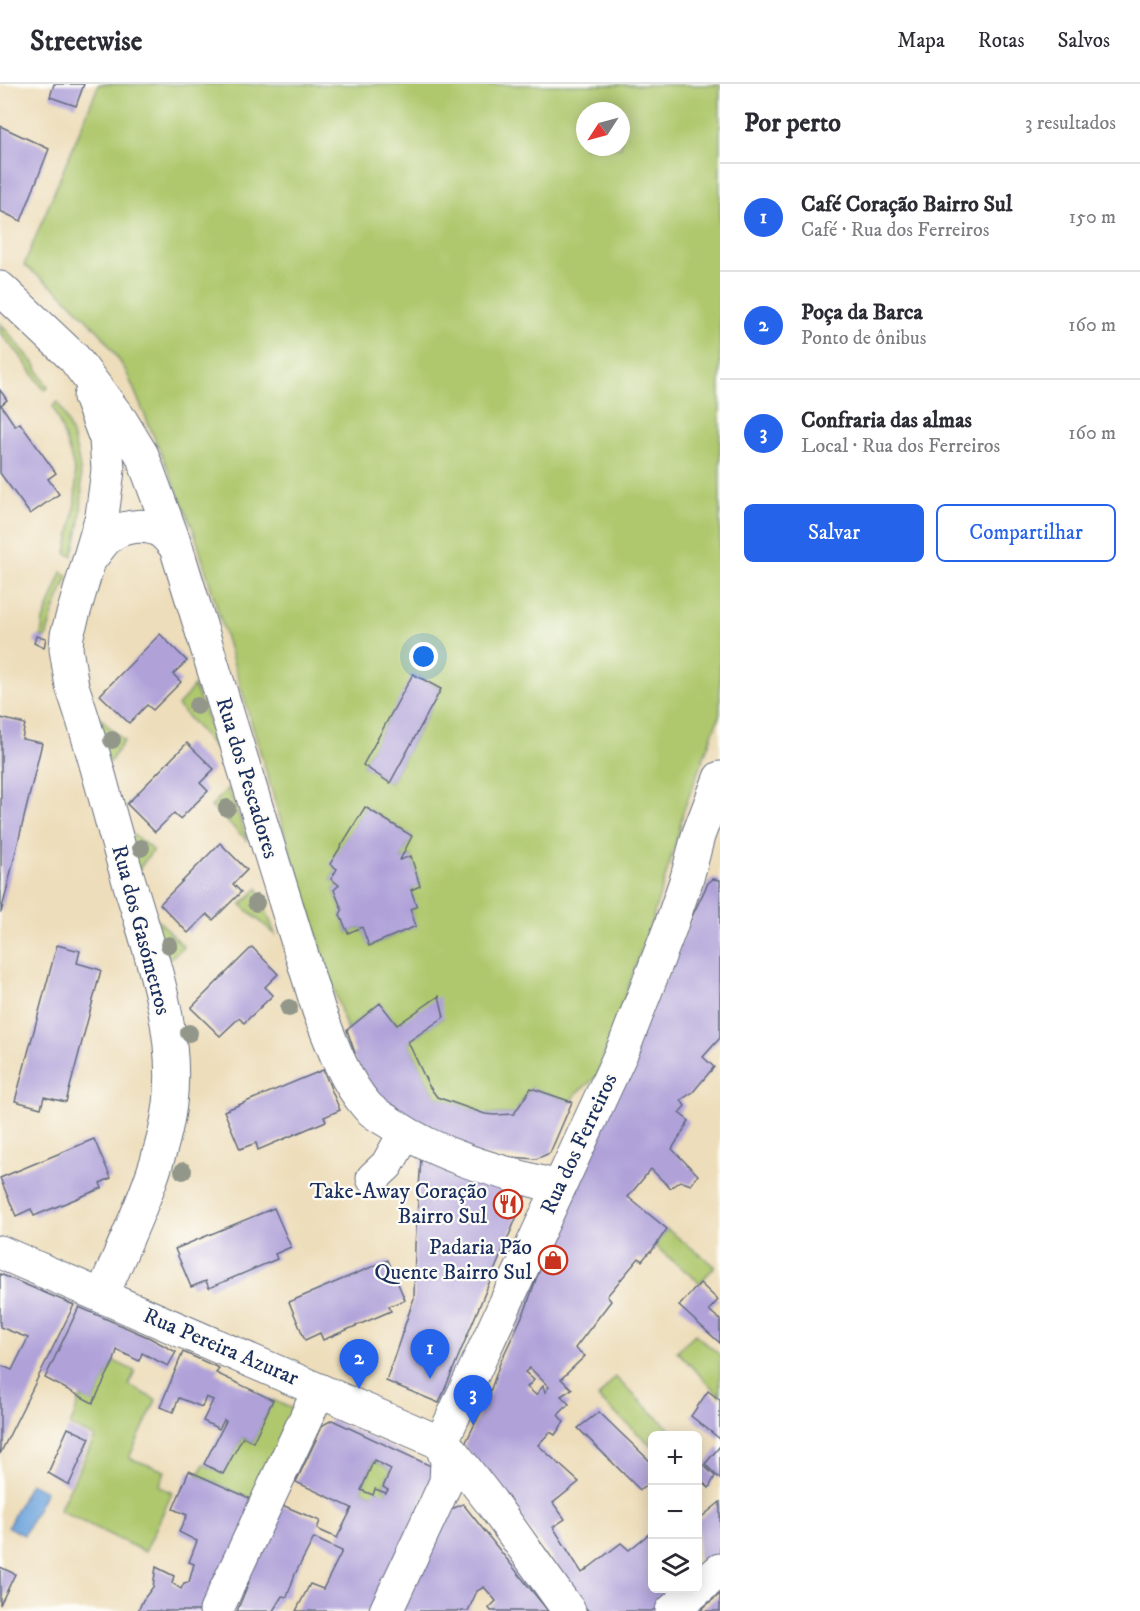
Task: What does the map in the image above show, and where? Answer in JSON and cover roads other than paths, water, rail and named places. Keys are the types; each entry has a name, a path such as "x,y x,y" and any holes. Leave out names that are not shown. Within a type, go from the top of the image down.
{"street":[{"name":"Rua dos Pescadores","path":"0,288 74,358 122,422 142,455 176,547 323,1022 340,1065 354,1090 368,1107 405,1133 438,1150 489,1170 558,1187"},
{"name":"Rua dos Gasómetros","path":"74,358 106,439 108,470 102,516 67,636 68,666 163,1001 171,1075 170,1103 165,1132 153,1171 102,1296"},
{"name":"Rua dos Gasómetros","path":"89,561 113,534 134,527 144,526 163,533 176,547"},
{"name":"Rua dos Ferreiros","path":"441,1443 608,1083 670,928 687,878 709,843 720,777"},
{"path":"373,1178 387,1165 405,1133"},
{"name":"Rua Pereira Azurar","path":"0,1252 441,1443"},
{"path":"216,1611 319,1390"},
{"path":"386,1611 446,1482 447,1461 441,1443"},
{"path":"441,1443 452,1452 491,1502 569,1611"},
{"path":"672,1611 720,1570"}],"water":[{"path":"30,1483 46,1491 24,1535 8,1527"}],"place":[{"name":"Take-Away Coração Bairro Sul","path":"508,1204"},
{"name":"Padaria Pão Quente Bairro Sul","path":"553,1260"},
{"name":"Café Coração Bairro Sul","path":"430,1379"},
{"name":"Poça da Barca","path":"359,1389"},
{"name":"Confraria das almas","path":"473,1425"}]}
